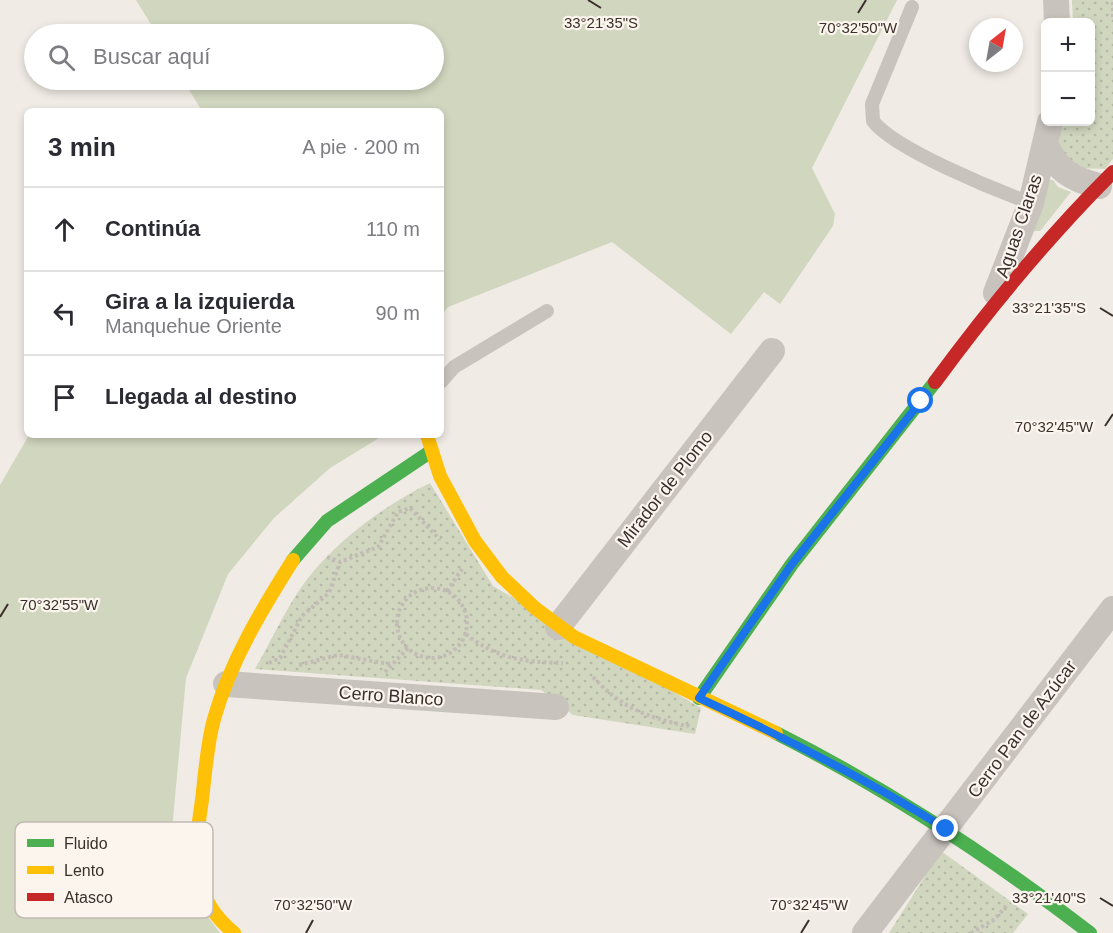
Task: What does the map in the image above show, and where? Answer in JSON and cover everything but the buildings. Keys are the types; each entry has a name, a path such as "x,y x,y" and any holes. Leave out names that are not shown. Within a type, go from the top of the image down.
{"street":[{"path":"1056,0 1058,18"},
{"name":"Aguas Claras","path":"990,307 1031,203 1047,133"},
{"name":"Aguas Claras","path":"1047,133 1057,167 1067,175 1106,179"},
{"path":"699,698 792,564 921,401 990,307 1064,221 1106,179"},
{"name":"Mirador de Plomo","path":"558,627 772,351"},
{"path":"428,438 430,453 456,510 488,562 518,596 558,627 699,698 799,744 883,790 946,829 1026,884 1090,933"},
{"path":"201,822 213,721 225,684 289,566 327,521 430,453"},
{"name":"Cerro Pan de Azúcar","path":"865,933 1113,609"},
{"name":"Cerro Blanco","path":"225,684 556,707"},
{"path":"213,912 234,933"}],"lane":[{"path":"912,7 872,104 873,121 890,138 995,190 1031,203"},
{"path":"444,378 454,366 547,310"}],"path":[{"path":"1113,2 1113,17"},
{"path":"262,667 280,658 302,616 329,593 340,562 378,548 398,512 410,508 446,546"},
{"path":"456,562 461,571"},
{"path":"423,589 447,591 462,604 467,622 466,634 461,643 449,654 427,657 408,648 401,638 398,624 399,612 412,594 423,589"},
{"path":"466,634 484,649 503,656 572,664"},
{"path":"293,666 338,655 390,664"},
{"path":"280,658 286,662"},
{"path":"587,672 629,709 657,720 687,726 699,698"},
{"path":"971,933 995,919 1026,884"}],"green space":[{"path":"136,0 897,0 812,168 835,214 833,226 780,304 764,292 731,334 612,242 448,307 444,312 444,108 200,108 189,90 444,90 444,24 151,24"},
{"path":"1072,0 1113,0 1113,159 1105,169 1076,168 1055,151 1061,126 1095,126 1095,18 1073,18"},
{"path":"1049,180 1053,180 1058,187 1071,192 1040,231 1033,231"},
{"path":"27,438 379,438 330,468 274,518 228,574 186,678 173,822 15,822 15,918 209,918 220,933 0,933 0,485"},
{"path":"430,483 493,586 701,708 695,734 573,715 541,690 255,669 293,600 320,564 348,537 380,512"},
{"path":"941,851 1028,914 1013,933 889,933"}],"traffic: fast":[{"path":"699,698 792,564 935,382"},
{"path":"293,560 327,521 430,452"},
{"path":"776,733 858,777 938,825 1090,933"}],"traffic: slow":[{"path":"428,438 440,476 475,541 502,577 535,608 574,637 776,733"},
{"path":"199,822 208,749 221,698 238,657 293,560"},
{"path":"213,911 234,933"}],"traffic: jam":[{"path":"935,382 1020,274 1113,172"}],"route":[{"path":"921,401 792,564 699,698 799,744 883,790 946,829"}]}
